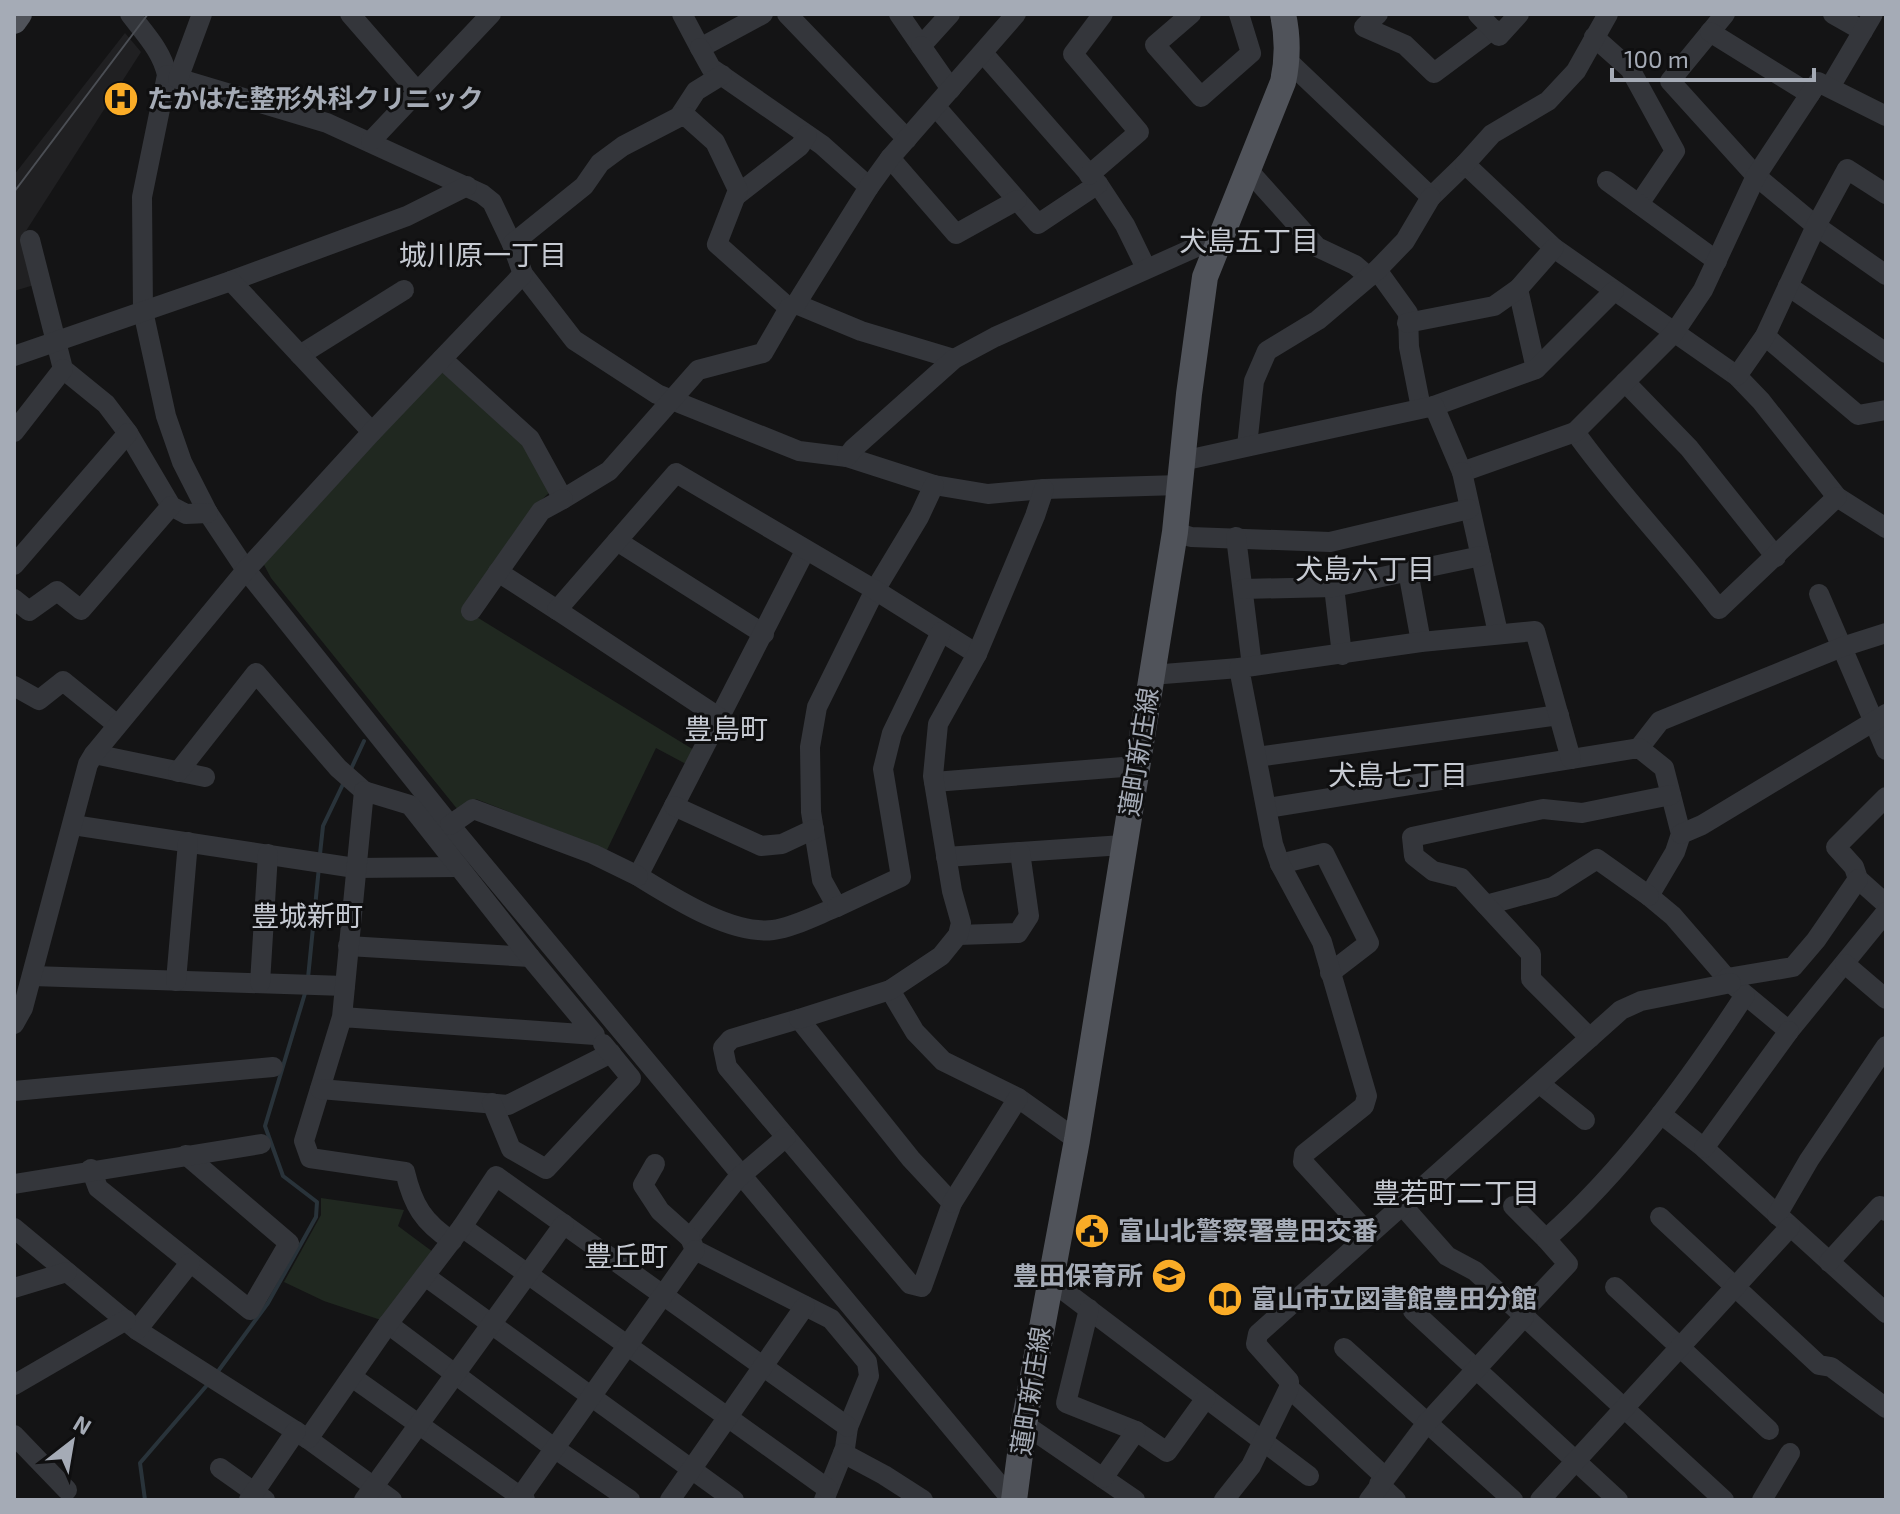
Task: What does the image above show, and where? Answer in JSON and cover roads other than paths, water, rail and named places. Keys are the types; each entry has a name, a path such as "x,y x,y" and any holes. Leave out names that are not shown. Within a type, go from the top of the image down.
{"main road":[{"path":"14,21 19,14"},
{"name":"蓮町新庄線","path":"1013,1500 1024,1424 1077,1140 1175,532 1205,277 1283,82 1288,61 1283,14"}],"street":[{"path":"130,14 156,47 172,77 327,123 467,186 492,202 523,274 574,340 657,394 799,451 847,457 934,485 988,494 1181,473 1247,446 1427,407 1536,369 1614,291"},
{"path":"202,14 172,77 142,197 143,311 166,416 182,462 208,513 246,570 450,825 1013,1500"},
{"path":"350,14 417,91"},
{"path":"371,141 491,14"},
{"path":"682,14 711,68 807,135 869,187"},
{"path":"700,48 763,14"},
{"path":"787,14 907,139"},
{"path":"899,14 951,89"},
{"path":"921,46 950,14"},
{"path":"471,611 541,511 609,471 698,370 763,353 890,158 1016,14"},
{"path":"936,107 1038,224 1094,180 1139,132 1073,54 1103,14"},
{"path":"1191,14 1155,45 1201,97 1251,53 1239,14"},
{"path":"1378,14 1364,27 1405,45 1434,73 1486,22 1499,36 1519,14"},
{"path":"1247,446 1254,381 1267,351 1318,320 1373,274 1405,241 1431,197 1492,134 1548,101 1576,71 1608,14"},
{"path":"1725,14 1670,81 1756,176 1816,226 1886,275"},
{"path":"1462,472 1575,432 1674,333 1703,290 1756,176 1868,23 1833,14"},
{"path":"1710,32 1820,90 1886,116"},
{"path":"1594,37 1630,69 1675,151 1639,204"},
{"path":"983,53 1094,180 1125,225 1146,268"},
{"path":"1288,61 1431,197"},
{"path":"679,117 696,91 722,75"},
{"path":"512,244 584,186 600,163 623,146 679,117 687,117 715,142 738,190 717,244 793,306 861,331 954,359"},
{"path":"737,195 800,146 807,135"},
{"path":"890,158 956,234 1017,200"},
{"path":"1465,164 1554,248 1737,376 1761,401 1837,497 1886,527"},
{"path":"1737,376 1765,336 1816,226 1847,169 1886,194"},
{"path":"1248,170 1317,247 1373,274 1408,313 1407,323 1427,407 1462,472 1498,633"},
{"path":"1607,181 1717,261"},
{"path":"14,356 168,305 407,216 467,186"},
{"path":"847,457 954,359 995,337 1221,236"},
{"path":"30,240 63,369 106,404 128,433 171,506 186,514 208,513"},
{"path":"1407,323 1494,306 1518,289 1554,248"},
{"path":"14,1024 23,1008 88,764 94,754 246,570 523,274"},
{"path":"231,281 372,432"},
{"path":"1788,286 1886,353"},
{"path":"1518,289 1536,369"},
{"path":"300,355 404,290"},
{"path":"1765,336 1858,415 1886,410"},
{"path":"442,359 530,439 563,499"},
{"path":"14,432 63,369"},
{"path":"1625,382 1689,448 1776,557"},
{"path":"1575,432 1719,609 1837,497"},
{"path":"14,565 128,433"},
{"path":"557,610 676,473 977,654"},
{"path":"837,907 822,880 811,812 810,747 817,707 875,590 919,517 934,485"},
{"path":"1018,1098 952,1203 922,1287 910,1284 727,1067 723,1048 731,1039 890,990 941,956 958,935 961,923 934,782 938,724 977,654 1044,489"},
{"path":"14,599 29,611 57,591 81,610 171,506"},
{"path":"1175,532 1191,537 1330,542 1469,509"},
{"path":"1236,537 1257,757 1280,864 1322,942 1367,1096 1364,1106 1304,1154 1303,1162 1368,1233"},
{"path":"617,541 764,634"},
{"path":"638,876 805,551"},
{"path":"1243,589 1334,587 1481,556"},
{"path":"1408,571 1421,642"},
{"path":"498,572 720,718"},
{"path":"1334,587 1342,655"},
{"path":"1819,594 1842,647 1880,717 1886,750"},
{"path":"1151,675 1246,667 1421,642 1535,631 1571,759"},
{"path":"450,825 473,809 593,854 737,928 774,930 837,907 901,877 883,769 892,733 941,632"},
{"path":"1268,808 1639,748 1660,721 1842,647 1886,633"},
{"path":"178,772 256,673 338,768 364,791 410,805 631,1078 546,1169 511,1149 492,1103"},
{"path":"14,686 39,700 63,681 116,724"},
{"path":"1257,757 1559,715"},
{"path":"1681,834 1702,825 1880,717"},
{"path":"1639,748 1664,768 1681,834 1675,852 1649,896"},
{"path":"94,754 205,777"},
{"path":"934,782 1136,766"},
{"path":"364,791 342,1017 304,1141 310,1158 405,1172 412,1202 438,1232 457,1234 528,1273 728,1417 826,1494 869,1376 867,1362 831,1319 693,1244 660,1211 643,1185 655,1164"},
{"path":"1590,1038 1531,979 1531,954 1461,878 1433,871 1414,856 1412,837 1543,809 1582,813 1671,795"},
{"path":"1886,797 1836,847 1854,867 1858,879 1886,904"},
{"path":"674,806 761,846 782,844 814,829"},
{"path":"73,825 355,868 459,867"},
{"path":"176,981 188,842"},
{"path":"946,857 1123,845"},
{"path":"958,935 1018,933 1029,916 1020,852"},
{"path":"1280,864 1324,853 1369,943 1330,973"},
{"path":"260,983 268,854"},
{"path":"1486,905 1553,887 1597,859 1673,916 1734,985 1789,1031"},
{"path":"1224,1500 1251,1466 1289,1388 1289,1381 1256,1344 1258,1334 1621,1010 1641,1001 1734,985 1793,967 1816,940 1858,879"},
{"path":"1704,1148 1789,1031 1886,912"},
{"path":"348,946 530,957"},
{"path":"1845,964 1886,999"},
{"path":"32,976 345,986"},
{"path":"1546,1239 1583,1206 1661,1114 1734,985"},
{"path":"890,990 915,1032 943,1061 1018,1098 1077,1140"},
{"path":"342,1017 595,1035"},
{"path":"799,1019 911,1159 952,1203"},
{"path":"1540,1500 1736,1287 1784,1221 1809,1160 1886,1046"},
{"path":"320,1089 508,1105 611,1053"},
{"path":"14,1091 273,1067"},
{"path":"1540,1084 1585,1120"},
{"path":"1661,1114 1704,1148 1829,1262 1881,1301"},
{"path":"352,1377 521,1499 589,1396 664,1295 693,1244 743,1175 786,1137"},
{"path":"14,1184 91,1169 261,1144"},
{"path":"91,1169 98,1188 250,1310 289,1243 186,1155"},
{"path":"220,1468 256,1497 302,1435 352,1377 496,1176 848,1427"},
{"path":"1401,1204 1447,1256 1475,1271 1724,1500"},
{"path":"1378,1487 1426,1424 1568,1264 1513,1206"},
{"path":"1829,1262 1880,1206 1886,1211"},
{"path":"1660,1217 1819,1365 1831,1367 1886,1408"},
{"path":"369,1494 564,1224"},
{"path":"14,1228 132,1325 302,1435 369,1494 392,1500"},
{"path":"14,1385 132,1325 190,1263"},
{"path":"14,1288 67,1272"},
{"path":"425,1276 734,1500"},
{"path":"1050,1280 1309,1476"},
{"path":"1615,1287 1769,1430"},
{"path":"670,1500 805,1306"},
{"path":"1089,1309 1066,1403 1136,1431 1167,1452 1206,1398"},
{"path":"1413,1311 1618,1500"},
{"path":"388,1324 554,1448 630,1500"},
{"path":"1344,1348 1513,1500"},
{"path":"1289,1388 1378,1487 1396,1500"},
{"path":"1024,1424 1135,1500"},
{"path":"1103,1478 1136,1431"},
{"path":"14,1435 67,1490"},
{"path":"843,1453 923,1500"},
{"path":"1762,1500 1790,1453"}],"waterway":[{"path":"351,769 364,741"},
{"path":"320,854 323,826 345,780"},
{"path":"308,978 319,867"},
{"path":"216,1374 268,1303 316,1217 317,1202 283,1176 265,1126 306,990"},
{"path":"145,1500 140,1463 208,1384"}],"tram line":[{"path":"14,192 148,14"}],"place":[{"name":"たかはた整形外科クリニック","path":"121,99"},
{"name":"富山北警察署豊田交番","path":"1092,1231"},
{"name":"豊田保育所","path":"1169,1276"},
{"name":"富山市立図書館豊田分館","path":"1225,1299"}],"district":[{"name":"犬島五丁目","path":"1249,241"},
{"name":"城川原一丁目","path":"483,255"},
{"name":"犬島六丁目","path":"1365,569"},
{"name":"豊島町","path":"726,729"},
{"name":"犬島七丁目","path":"1398,775"},
{"name":"豊城新町","path":"307,916"},
{"name":"豊若町二丁目","path":"1456,1193"},
{"name":"豊丘町","path":"626,1256"}]}
